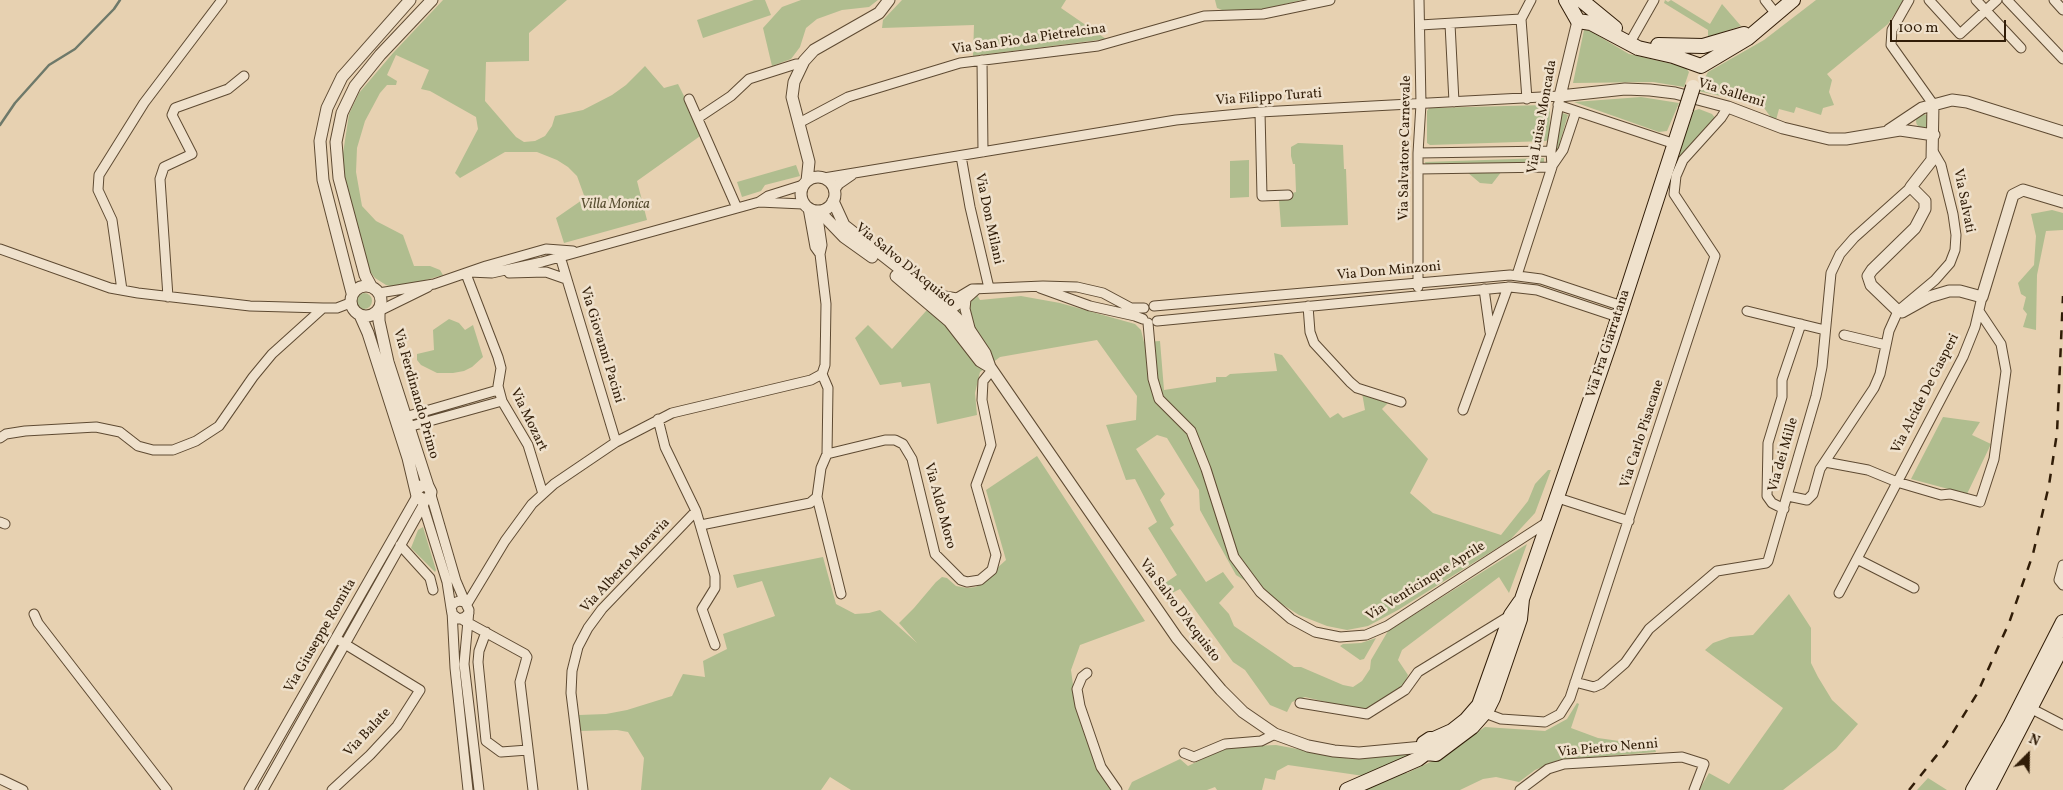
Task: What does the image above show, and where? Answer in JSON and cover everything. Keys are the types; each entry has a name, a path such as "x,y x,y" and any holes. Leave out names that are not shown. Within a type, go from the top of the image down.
{"main road":[{"path":"1577,8 1638,48 1700,64 1759,29 1793,0"},
{"path":"1577,8 1633,37 1664,46 1700,46 1759,29"},
{"path":"1700,46 1710,53 1700,64"},
{"name":"Via Fra Giarratana","path":"1430,748 1472,727 1485,713 1493,698 1520,618 1522,599 1620,312 1700,64"},
{"name":"Via Fra Giarratana","path":"1430,748 1459,725 1479,705 1511,615 1522,599"},
{"path":"1988,790 2032,709 2040,680 2063,622"},
{"path":"1973,790 2063,645"},
{"path":"1347,790 1418,759 1430,748"}],"street":[{"path":"122,290 112,220 98,190 99,175 144,103 222,0"},
{"path":"410,0 342,77 327,108 320,141 323,180 352,308 372,313 434,284 467,273 546,249 559,253"},
{"path":"372,313 381,304 375,290 365,275 339,178 336,142 342,113 355,86 380,55 432,0"},
{"path":"841,594 817,497 821,468 827,454 828,388 822,374 825,364 826,304 820,254 815,247 812,208 800,194 805,183 809,162 792,88 803,64 819,46 879,13 889,0"},
{"name":"Via San Pio da Pietrelcina","path":"799,123 848,97 949,65 1098,46 1204,16 1262,14 1330,0"},
{"name":"Via Salvatore Carnevale","path":"1418,296 1418,153 1421,104 1419,0"},
{"path":"1527,99 1521,19 1531,0"},
{"path":"1633,37 1654,0"},
{"path":"1765,0 1776,14"},
{"path":"1910,0 1892,30 1891,45 1933,104"},
{"path":"1929,0 1960,34 1997,0"},
{"path":"1976,0 2021,48"},
{"path":"2007,0 2063,59"},
{"path":"2054,0 2063,10"},
{"name":"Via Luisa Moncada","path":"1517,275 1552,167 1552,151 1559,101 1577,8"},
{"path":"1420,25 1521,19"},
{"path":"1450,24 1454,102"},
{"path":"982,60 983,152"},
{"path":"698,118 731,96 749,79 796,64 803,64"},
{"path":"168,297 160,180 164,166 192,154 172,115 175,108 228,89 244,76"},
{"name":"Via Sallemi","path":"1559,101 1625,89 1675,93 1728,106 1784,128 1829,139 1872,136 1890,130 1914,113 1933,104 1960,101 2063,132"},
{"path":"689,99 737,208"},
{"name":"Via Filippo Turati","path":"823,178 843,174 852,175 1176,120 1260,112 1454,102 1527,99 1559,101"},
{"path":"1559,101 1576,111 1675,144"},
{"name":"Via Salvati","path":"1788,496 1807,500 1813,494 1817,478 1825,462 1874,388 1886,344 1898,311 1944,271 1955,250 1956,235 1953,214 1941,164 1934,153 1933,104"},
{"name":"Via Carlo Pisacane","path":"1485,713 1501,719 1536,722 1553,719 1565,707 1629,521 1715,256 1674,194 1676,176 1682,160 1721,118 1728,106"},
{"path":"1418,169 1552,167 1563,150 1576,111"},
{"path":"1260,112 1262,196 1288,195"},
{"path":"1914,113 1912,124 1917,131"},
{"name":"Via Sallemi","path":"1890,130 1917,131 1934,135"},
{"path":"1418,153 1552,151"},
{"name":"Via dei Mille","path":"1575,682 1594,687 1601,684 1625,663 1649,629 1717,572 1766,563 1770,557 1816,396 1831,273 1840,254 1878,216 1912,187 1932,160 1934,153"},
{"name":"Via Don Milani","path":"962,156 970,207 989,288"},
{"path":"809,162 823,178 829,181 834,196"},
{"path":"759,202 827,208 839,184 852,175"},
{"path":"492,273 559,253 576,252 759,202 768,196 823,178"},
{"path":"1912,187 1925,201 1925,209 1915,228 1868,276 1871,285 1898,311 1902,312 1929,297 1955,290 1982,297"},
{"name":"Via Alcide De Gasperi","path":"1839,593 1963,357 1979,311 2011,201 2017,192 2029,191 2063,202"},
{"name":"Via Salvo D'Acquisto","path":"834,196 842,223 932,294 980,361 991,368"},
{"name":"Via Salvo D'Acquisto","path":"812,208 844,237 971,332 986,353 991,368 1177,638 1221,690 1243,712 1275,734 1308,746 1359,753 1430,748"},
{"path":"0,249 72,276 122,290 250,306 337,308 351,298 360,286 375,290 434,284"},
{"name":"Via Giovanni Pacini","path":"559,253 616,442"},
{"path":"467,273 546,272 566,279"},
{"name":"Via Mozart","path":"467,273 501,368 498,390 502,401 528,445 543,494"},
{"name":"Via Don Minzoni","path":"956,298 966,291 989,288 1077,287 1103,293 1131,308 1144,308 1517,275 1541,278 1620,312"},
{"name":"Via Don Minzoni","path":"1035,286 1090,306 1149,321 1508,287 1538,290 1620,312"},
{"path":"1463,410 1490,332 1496,325 1508,287"},
{"path":"947,313 978,289"},
{"path":"1484,289 1490,332"},
{"path":"932,294 956,298 947,313"},
{"path":"966,299 965,309 971,332"},
{"path":"1144,308 1141,314 1149,321 1160,315 1154,306"},
{"path":"1308,306 1310,332 1314,342 1350,382 1357,388 1401,402"},
{"path":"0,438 6,434 24,431 96,427 120,432 138,446 153,450 173,450 196,441 219,426 272,354 323,308"},
{"path":"1747,311 1825,330"},
{"path":"1825,462 1868,470 1897,482 1941,495 1950,494 1980,502 1994,459 2006,371 2000,344 1979,311"},
{"name":"Via Ferdinando Primo","path":"372,313 407,422 429,524 447,582 452,610 454,668 467,728"},
{"name":"Via Ferdinando Primo","path":"372,313 368,333 423,496 467,607 464,621 464,659 468,790"},
{"name":"Via Venticinque Aprile","path":"1149,321 1153,379 1159,399 1191,431 1206,469 1234,557 1260,592 1291,619 1315,632 1340,636 1366,635 1387,626 1550,520"},
{"path":"1784,509 1772,503 1767,496 1768,443 1782,396 1782,380 1801,324"},
{"path":"1844,335 1886,344"},
{"name":"Via Aldo Moro","path":"827,454 885,440 895,440 903,444 912,459 935,554 960,580 968,582 980,580 992,570 996,555 976,485 991,445 982,400 983,382 991,368"},
{"path":"467,607 505,541 532,504 543,494 616,442 658,418 690,407 811,380 822,374"},
{"path":"407,422 498,390"},
{"path":"407,422 502,401"},
{"path":"658,418 665,447 701,525 715,576 715,588 702,609 715,645"},
{"name":"Via Giuseppe Romita","path":"263,790 345,644 386,560 400,545 423,496"},
{"name":"Via Giuseppe Romita","path":"249,790 336,638 386,560 423,496"},
{"path":"701,525 810,503 817,497"},
{"path":"1558,498 1629,521"},
{"name":"Via Alberto Moravia","path":"583,790 571,693 572,671 578,647 602,609 696,512"},
{"path":"407,532 420,516 423,516 429,524"},
{"path":"400,545 430,578 432,590"},
{"path":"1857,559 1914,588"},
{"path":"2063,565 2058,581 2063,585"},
{"path":"528,750 501,752 486,741 478,662 483,630 467,607 456,602 452,610 454,616 483,630 527,657 520,682 533,790"},
{"path":"34,614 38,623 167,790"},
{"path":"1300,703 1367,714 1405,690 1418,672 1511,615"},
{"path":"336,638 345,644"},
{"name":"Via Balate","path":"332,790 370,755 397,726 420,690 345,644"},
{"path":"1087,673 1082,677 1078,689 1080,706 1101,767 1117,790"},
{"path":"315,675 324,681"},
{"path":"2032,709 2063,725"},
{"path":"1184,753 1194,757 1225,744 1261,740 1275,734"},
{"name":"Via Ferdinando Primo","path":"468,743 479,790"},
{"name":"Via Pietro Nenni","path":"1520,790 1548,768 1564,764 1682,757 1704,764 1694,790"},
{"path":"0,779 23,790"}],"green space":[{"name":"Villa Monica","path":"443,0 567,0 529,33 529,61 486,62 485,101 516,137 524,142 535,141 545,136 552,126 555,116 583,110 612,95 626,85 645,66 664,88 678,84 703,134 637,181 647,220 564,243 556,218 585,198 577,176 568,167 557,160 537,152 505,152 460,178 455,173 478,129 476,117 430,91 421,89 429,70 396,55 387,75 397,81 396,85 387,85 380,93 365,121 357,148 356,172 362,206 376,221 403,235 414,266 430,266 440,270 443,275 398,288 386,285 375,278 368,269 349,201 342,160 349,114 359,93 393,53"},
{"path":"754,0 765,0 771,15 703,38 697,20"},
{"path":"801,0 878,0 869,7 842,10 817,19 806,28 800,47 791,59 772,66 763,28 782,7"},
{"path":"902,0 1066,0 1061,8 1106,39 973,56 974,25 882,28 883,20"},
{"path":"1215,0 1302,0 1255,11 1227,12 1217,8"},
{"path":"1665,0 1668,2 1671,0 1710,24 1722,4 1741,26 1708,37 1708,30 1664,3"},
{"path":"1816,0 1904,0 1888,24 1827,74 1832,80 1829,92 1834,105 1823,108 1821,115 1796,107 1794,113 1779,109 1776,120 1772,119 1762,105 1698,91 1708,72 1764,40"},
{"path":"1584,30 1590,31 1629,54 1685,67 1689,72 1684,87 1653,82 1573,83"},
{"path":"1641,97 1679,103 1667,131 1659,132 1574,102"},
{"path":"1546,105 1550,108 1549,139 1546,141 1430,145 1427,143 1427,111 1429,108"},
{"path":"1699,109 1712,114 1716,119 1676,163 1693,111"},
{"path":"1560,112 1568,115 1556,155"},
{"path":"1923,114 1928,116 1930,121 1928,126 1923,128 1918,126 1916,121 1918,116"},
{"path":"1298,143 1343,145 1348,225 1281,227 1279,200 1292,199 1292,193 1296,192 1295,164 1293,164 1291,156 1291,147"},
{"path":"1544,158 1544,162 1426,166 1425,162"},
{"path":"1249,160 1249,197 1230,198 1230,161"},
{"path":"796,165 800,176 765,185 761,191 742,197 737,182"},
{"path":"1502,171 1492,184 1480,183 1467,172"},
{"path":"2052,210 2063,213 2063,230 2046,231 2037,275 2036,330 2023,327 2027,314 2023,309 2026,297 2021,294 2018,283 2034,265 2036,236 2031,214"},
{"path":"361,293 367,293 372,298 370,307 361,309 356,304 356,298"},
{"path":"977,295 980,300 1021,296 1060,303 1135,324 1141,330 1144,342 1160,341 1164,390 1216,382 1216,377 1226,377 1230,374 1277,371 1274,353 1282,355 1330,418 1338,413 1343,418 1365,410 1362,393 1390,401 1382,409 1428,459 1410,493 1433,513 1501,535 1528,501 1535,484 1548,470 1551,470 1535,513 1510,540 1398,610 1368,626 1347,630 1327,626 1299,615 1236,575 1200,510 1199,490 1167,438 1157,435 1136,449 1165,494 1160,500 1174,525 1170,528 1206,582 1223,572 1234,587 1219,603 1229,614 1234,626 1294,667 1301,667 1343,685 1353,687 1362,681 1370,669 1371,660 1388,631 1527,544 1509,593 1499,577 1402,650 1398,660 1408,675 1404,685 1369,708 1360,710 1305,697 1292,702 1287,712 1270,705 1245,670 1233,662 1180,589 1170,594 1162,585 1177,575 1148,528 1157,522 1135,479 1126,480 1106,425 1136,420 1137,396 1097,340 1000,357 980,372 975,393 977,415 937,424 930,383 902,387 901,382 880,385 855,338 868,325 892,349 926,311"},
{"path":"449,319 459,323 465,330 473,325 483,357 472,367 464,371 437,373 421,365 417,360 417,354 434,350 433,330"},
{"path":"1943,417 1980,422 1972,435 1991,444 1967,494 1911,479"},
{"path":"1037,456 1145,621 1080,645 1071,670 1074,692 1100,772 1113,790 851,790 830,777 821,790 641,790 644,758 628,732 617,730 580,731 579,715 606,714 627,710 672,696 683,674 705,677 703,661 727,649 723,634 775,616 762,581 737,588 733,575 823,557 836,604 855,614 880,610 917,643 899,623 936,582 942,577 947,578 956,586 976,587 1006,560 986,490"},
{"path":"423,527 435,572 411,548 418,530"},
{"path":"1789,594 1811,628 1811,663 1818,677 1832,700 1858,724 1836,749 1783,790 1699,790 1709,773 1729,784 1783,708 1705,650 1713,643 1730,637 1753,635"},
{"path":"1376,638 1364,659 1360,660 1340,646 1343,644 1361,643"},
{"path":"1577,703 1579,704 1571,728 1598,738 1654,746 1656,752 1559,760 1535,770 1519,782 1496,777 1483,779 1460,790 1358,790 1400,772 1407,773 1439,758 1485,727 1545,731 1567,719"},
{"path":"1276,745 1351,759 1413,753 1413,756 1364,776 1288,765 1277,771 1275,780 1265,778 1262,790 1217,790 1215,787 1207,790 1128,790 1132,782 1180,759 1188,766 1227,747"},
{"path":"1928,778 1947,790 1917,790"}],"waterway":[{"path":"0,125 15,103 49,65 75,49 114,9 120,0"}],"railway":[{"path":"1909,790 1945,745 1977,694 2009,623 2033,554 2049,485 2057,433 2063,296"}]}
